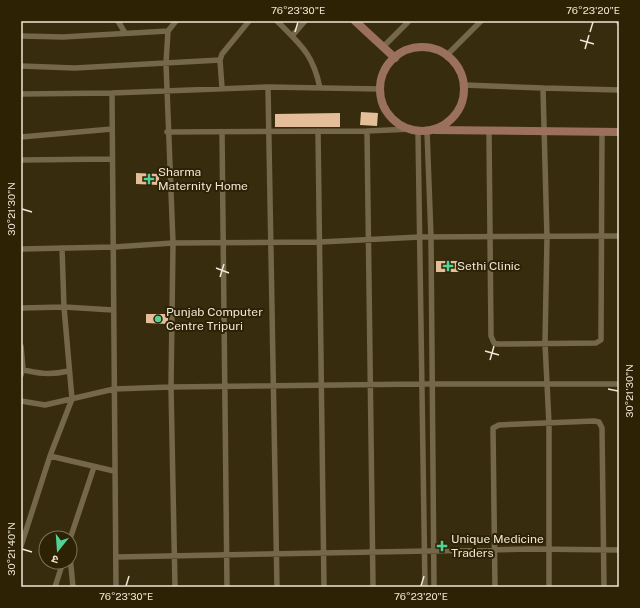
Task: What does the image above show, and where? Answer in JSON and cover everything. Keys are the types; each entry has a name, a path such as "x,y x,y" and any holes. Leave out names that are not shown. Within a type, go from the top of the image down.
{"street":[{"path":"118,21 125,33"},
{"path":"175,587 172,387 173,243 166,63 168,31 176,21"},
{"path":"222,88 220,60 222,54 229,43 249,21"},
{"path":"277,21 292,36 314,64 320,88"},
{"path":"292,36 305,21"},
{"path":"356,21 395,58"},
{"path":"447,55 481,21"},
{"path":"384,47 408,22"},
{"path":"21,36 62,37 168,31"},
{"path":"419,48 432,49 447,55 461,73 464,85 463,99 458,113 448,123 423,130 395,121 387,112 382,101 380,89 382,77 387,67 395,58 406,51 419,48"},
{"path":"21,66 75,68 220,60"},
{"path":"464,85 619,90"},
{"path":"268,87 272,241 277,587"},
{"path":"21,94 112,93 268,87 380,89"},
{"path":"543,88 547,238 545,343 549,424 549,587"},
{"path":"112,93 116,587"},
{"path":"21,137 112,129"},
{"path":"423,130 430,236 434,587"},
{"path":"423,130 420,237 425,587"},
{"path":"168,132 423,130 489,132 619,132"},
{"path":"318,131 324,587"},
{"path":"367,131 373,587"},
{"path":"222,132 227,587"},
{"path":"489,132 492,340 498,344 596,343 601,340 600,236 602,132"},
{"path":"21,160 112,160"},
{"path":"21,249 114,247 173,243 272,241 320,242 430,236 547,238 619,236"},
{"path":"21,546 50,456 72,399 64,307 62,248"},
{"path":"21,308 64,307 113,310"},
{"path":"21,346 22,371 49,374 69,371"},
{"path":"21,401 40,405 114,389 172,387 370,384 619,384"},
{"path":"495,587 493,428 499,425 594,422 601,424 604,587"},
{"path":"50,456 114,472"},
{"path":"73,530 94,467"},
{"path":"116,557 495,550 619,550"},
{"path":"54,587 60,570"},
{"path":"71,570 73,587"}],"building":[{"path":"361,112 378,113 377,126 360,125"},
{"path":"340,113 340,127 275,127 275,114"},
{"path":"136,173 159,174 159,185 136,184"},
{"path":"436,261 459,261 459,272 436,272"},
{"name":"Punjab Computer Centre Tripuri","path":"146,314 168,314 168,324 146,323"}],"place":[{"name":"Sharma Maternity Home","path":"149,179"},
{"name":"Sethi Clinic","path":"448,266"},
{"name":"Punjab Computer Centre Tripuri","path":"158,319"},
{"name":"Unique Medicine Traders","path":"442,546"}]}
